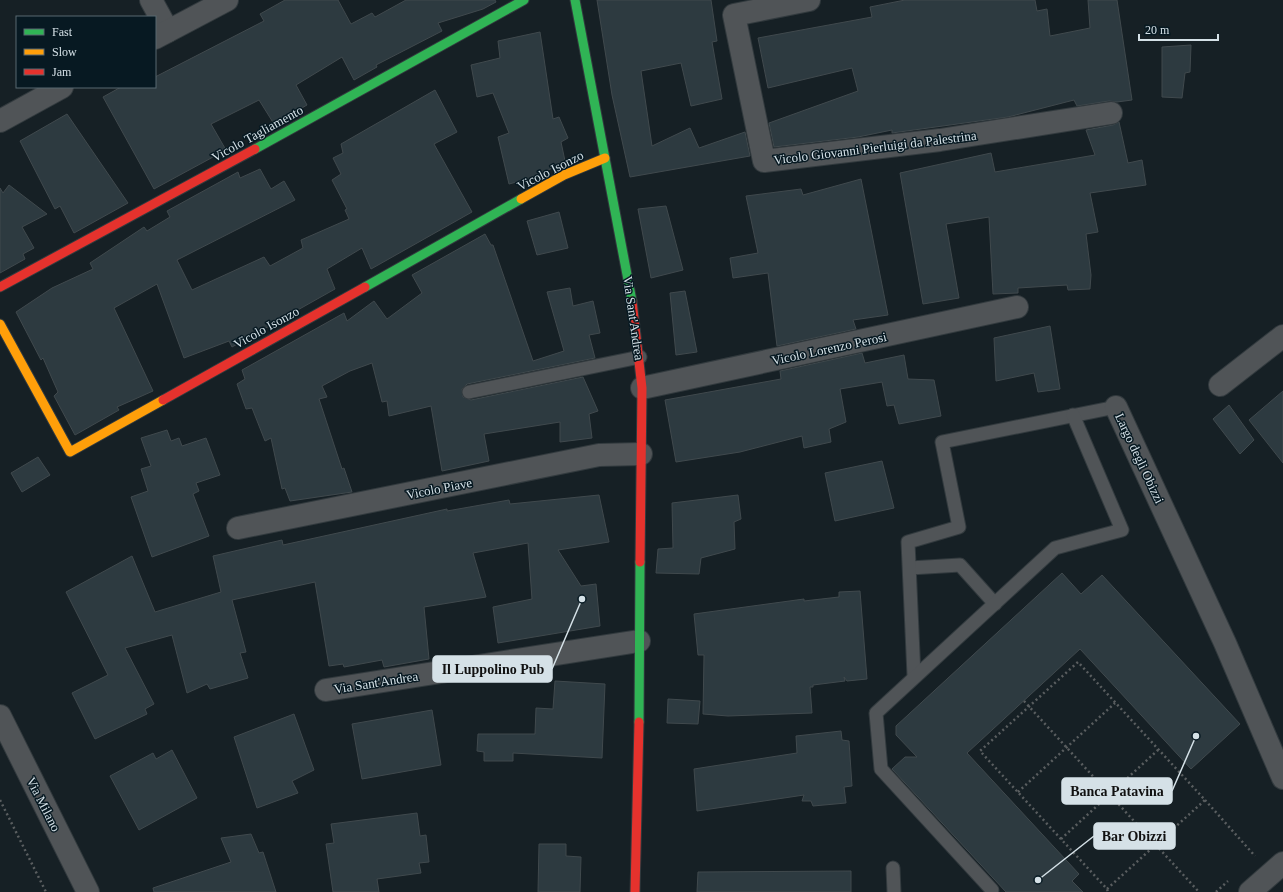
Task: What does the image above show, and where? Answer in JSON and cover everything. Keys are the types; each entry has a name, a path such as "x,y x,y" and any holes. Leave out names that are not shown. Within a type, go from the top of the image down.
{"street":[{"path":"151,0 156,16"},
{"path":"156,17 161,34 227,0"},
{"name":"Vicolo Tagliamento","path":"0,287 286,132 524,0"},
{"name":"Via Sant'Andrea","path":"575,0 631,292 640,357 642,388 638,792 635,892"},
{"name":"Vicolo Giovanni Pierluigi da Palestrina","path":"809,0 733,7 764,161 940,140 1111,113"},
{"path":"0,121 60,88"},
{"name":"Vicolo Isonzo","path":"0,324 70,452 564,175 605,158"},
{"name":"Vicolo Lorenzo Perosi","path":"642,388 1017,308"},
{"path":"1220,385 1283,336"},
{"name":"Largo degli Obizzi","path":"1116,407 1225,643 1283,778"},
{"name":"Vicolo Piave","path":"238,528 599,455 641,454"},
{"name":"Via Sant'Andrea","path":"326,690 639,641"},
{"name":"Via Milano","path":"0,716 88,892"},
{"path":"1250,892 1283,863"}],"lane":[{"path":"469,392 640,357"},
{"name":"Largo degli Obizzi","path":"910,568 908,542 959,527 942,442 1116,407"},
{"path":"992,890 881,769 876,713 914,676 1055,548 1122,530 1072,415"},
{"path":"914,676 910,568 960,565 995,604"},
{"path":"893,868 894,892"}],"path":[{"path":"1205,800 1108,891 980,751 1078,662 1205,800 1255,856 1250,861"},
{"path":"1024,701 1199,892"},
{"path":"1018,792 1115,703"},
{"path":"1061,839 1158,750"},
{"path":"0,800 46,892"},
{"path":"1216,892 1233,876"}],"building":[{"path":"285,0 338,0 351,24 372,13 375,17 406,0 495,0 496,2 483,9 438,23 442,31 376,65 377,67 354,80 342,57 296,85 307,105 274,124 259,100 211,124 226,150 154,189 103,97 119,88 156,88 156,76 264,21 260,14"},
{"path":"597,0 711,0 717,41 712,42 722,99 691,106 681,63 641,71 652,146 690,128 699,148 745,132 750,156 630,177 612,95"},
{"path":"905,0 1035,0 1037,11 1047,9 1050,36 1090,28 1088,0 1117,0 1132,100 1117,102 1109,101 1077,106 1074,100 1008,117 892,133 892,130 858,137 774,147 769,123 858,91 852,68 768,88 758,38 872,17 870,7"},
{"path":"540,32 553,119 559,117 568,138 561,142 565,161 536,177 509,184 498,137 509,133 493,93 477,97 471,65 500,58 498,41"},
{"path":"1191,45 1190,72 1185,73 1182,98 1162,97 1162,47"},
{"path":"435,90 457,132 434,144 472,212 371,269 362,248 327,269 335,289 232,347 229,341 184,358 157,284 114,308 153,391 117,407 119,410 75,435 54,396 58,392 43,358 41,360 16,312 52,288 93,269 90,263 144,227 147,231 170,217 167,211 238,172 240,178 260,169 271,189 284,181 295,200 177,260 192,290 264,257 270,266 303,248 301,240 349,219 345,210 347,209 332,180 341,174 333,158 343,153 341,144"},
{"path":"67,114 128,203 74,233 60,206 55,209 20,141"},
{"path":"1119,122 1128,163 1142,160 1146,185 1090,193 1098,232 1086,234 1091,275 1090,289 1068,290 1067,285 1018,288 1018,293 993,294 989,217 946,224 959,298 923,304 900,173 991,153 995,172 1095,155 1086,130 1113,125"},
{"path":"861,179 888,315 853,320 856,329 777,346 768,273 733,278 730,258 758,253 746,196 801,189 803,195"},
{"path":"9,185 47,214 22,227 34,248 23,254 25,259 0,273 0,188 3,193"},
{"path":"666,206 683,270 651,278 638,209"},
{"path":"559,212 568,248 537,255 527,221"},
{"path":"485,234 491,245 493,245 533,361 564,351 547,292 570,288 573,306 593,301 600,333 589,335 595,358 467,384 462,389 463,397 471,400 583,377 598,411 589,414 592,438 560,442 560,422 484,434 489,461 442,471 431,406 389,416 387,401 382,402 372,363 350,371 322,386 327,397 319,399 342,469 344,468 352,492 290,501 285,488 282,489 271,438 265,441 252,408 246,409 237,384 245,379 242,370 344,313 347,321 374,301 387,319 422,293 412,275"},
{"path":"685,291 697,352 676,355 670,293"},
{"path":"1050,326 1060,389 1038,392 1034,373 996,381 994,338"},
{"path":"862,353 865,363 904,355 908,379 934,380 941,416 899,424 894,405 887,406 882,382 840,389 846,422 829,429 831,442 804,448 802,436 740,452 676,462 665,400 781,379 780,371"},
{"path":"1283,391 1283,463 1249,420"},
{"path":"1229,405 1254,440 1240,454 1213,419"},
{"path":"167,430 171,441 179,438 182,446 206,438 220,475 196,483 199,491 193,494 209,536 152,557 131,497 148,491 141,469 151,466 141,438"},
{"path":"38,457 50,475 22,492 11,473"},
{"path":"882,461 894,508 835,521 825,473"},
{"path":"599,495 609,542 558,550 581,586 596,584 600,626 498,643 493,607 532,599 528,543 473,553 486,597 424,607 429,659 384,667 382,660 344,667 343,664 329,666 315,582 232,600 246,652 240,653 248,678 210,689 207,684 187,693 172,635 125,648 154,704 145,709 147,714 95,739 72,693 108,675 66,592 132,556 155,612 221,592 213,556 282,540 283,545 447,509 447,511 509,500 510,504"},
{"path":"738,495 741,519 734,522 735,549 701,558 699,574 656,573 658,549 673,548 672,503"},
{"path":"1062,573 1081,594 1102,575 1240,724 1191,769 1080,649 967,753 1079,874 1072,881 1083,892 1006,892 892,769 905,757 917,757 896,735 896,726"},
{"path":"860,591 867,679 847,681 844,677 845,681 813,685 813,687 810,687 812,713 728,716 703,714 704,655 698,655 694,614 804,599 804,601 839,597 839,592"},
{"path":"555,681 605,684 602,758 513,753 513,761 484,761 484,752 477,751 478,734 535,734 536,708 553,709"},
{"path":"668,699 700,701 698,724 667,723"},
{"path":"432,710 441,765 362,779 352,724"},
{"path":"294,714 314,770 292,781 298,793 257,808 234,737"},
{"path":"841,731 842,740 849,741 852,786 844,787 846,803 813,806 811,801 802,801 804,795 697,811 694,769 797,753 796,736"},
{"path":"172,750 197,798 139,830 110,776 153,753 156,759"},
{"path":"417,813 420,836 426,835 429,862 419,863 421,873 377,879 379,892 333,892 326,844 334,843 331,824"},
{"path":"251,834 259,853 263,852 276,892 154,892 153,888 231,862 221,838"},
{"path":"539,844 566,844 566,856 581,857 580,892 538,892"},
{"path":"851,871 851,892 697,892 698,872"}],"traffic: fast":[{"path":"255,149 524,0"},
{"path":"575,0 632,301"},
{"path":"365,287 521,199"},
{"path":"639,722 640,562"}],"traffic: slow":[{"path":"521,199 564,175 605,158"},
{"path":"0,324 70,452 163,400"}],"traffic: jam":[{"path":"0,287 255,149"},
{"path":"163,400 365,287"},
{"path":"632,301 642,388 640,562"},
{"path":"635,892 639,722"}],"place":[{"name":"Il Luppolino Pub","path":"582,599"},
{"name":"Banca Patavina","path":"1196,736"},
{"name":"Bar Obizzi","path":"1038,880"}]}
